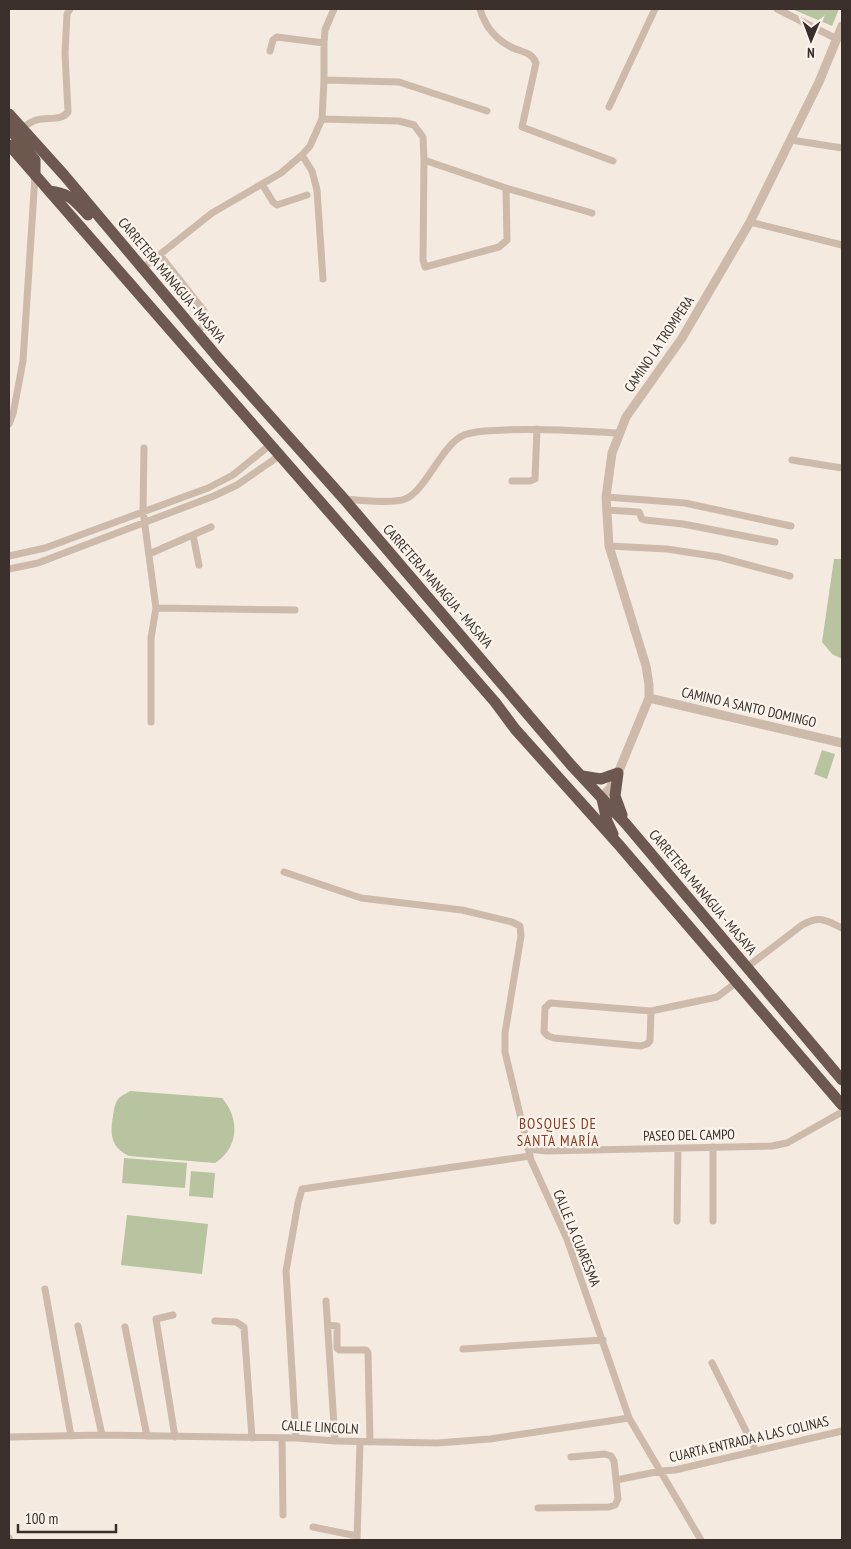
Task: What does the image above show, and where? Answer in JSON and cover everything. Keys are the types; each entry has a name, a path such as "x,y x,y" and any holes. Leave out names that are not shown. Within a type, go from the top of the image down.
{"highway":[{"name":"CARRETERA MANAGUA - MASAYA","path":"9,114 142,266 197,333 344,499 582,776 626,824 842,1080"},
{"path":"9,128 35,160 35,176"},
{"path":"9,144 495,702 515,729 619,845 842,1105"},
{"path":"49,191 62,193 74,200 121,252 142,266"},
{"path":"168,326 187,333 197,333"},
{"path":"190,354 191,342 197,333"},
{"path":"515,729 524,731 570,784 583,793 602,797 607,821 619,845"},
{"path":"582,776 601,779 618,773 615,796 626,824"}],"street":[{"path":"22,128 38,119 62,117 66,116 68,112 65,53 67,14 70,9"},
{"path":"142,266 160,255 212,213 281,173 302,155 316,135 322,119 325,30 334,9"},
{"path":"480,9 484,22 490,31 512,48 530,54 536,63 522,127 613,161"},
{"path":"609,107 656,9"},
{"path":"777,9 838,39"},
{"name":"CAMINO LA TROMPERA","path":"649,698 646,666 609,546 606,497 612,453 630,411 682,338 750,222 819,82 842,26"},
{"path":"270,51 273,40 277,37 324,43"},
{"path":"324,80 399,82 486,111"},
{"path":"322,119 400,121 414,125 422,138 424,160 423,260 425,267 499,247 507,240 506,188"},
{"path":"791,140 842,148"},
{"path":"302,155 312,171 317,190 323,279"},
{"path":"424,160 506,188 592,213"},
{"path":"9,424 13,414 23,362 35,176"},
{"path":"262,184 273,202 277,205 307,195"},
{"path":"34,198 49,191"},
{"path":"750,222 842,245"},
{"path":"160,255 204,311 205,322 197,333"},
{"path":"512,481 530,481 535,479 537,429"},
{"path":"344,499 395,501 405,499 413,494 461,436 475,432 537,429 619,433"},
{"path":"9,556 45,548 208,488 233,475 270,445"},
{"path":"144,448 143,511 156,608 151,638 151,722"},
{"path":"9,569 38,563 214,496 230,489 279,456"},
{"path":"792,460 842,468"},
{"path":"606,497 685,503 791,526"},
{"path":"606,510 639,512 642,519 645,520 683,524 775,542"},
{"path":"150,554 211,527"},
{"path":"193,535 199,565"},
{"path":"609,546 667,549 719,557 790,576"},
{"path":"156,608 295,610"},
{"path":"602,797 610,788 618,773 649,698"},
{"name":"CAMINO A SANTO DOMINGO","path":"649,698 842,744"},
{"name":"CALLE LA CUARESMA","path":"284,872 361,898 462,910 512,922 520,926 521,936 505,1033 505,1052 529,1152 567,1239 629,1418 701,1540"},
{"path":"747,967 802,925 812,920 820,918 842,928"},
{"path":"651,1012 650,1041 641,1046 554,1038 544,1032 545,1008 550,1003 651,1012 718,997 737,982"},
{"name":"PASEO DEL CAMPO","path":"296,1438 286,1272 302,1190 529,1152 772,1146 787,1143 842,1112"},
{"path":"713,1147 713,1221"},
{"path":"677,1221 678,1148"},
{"path":"45,1289 71,1436"},
{"path":"326,1301 335,1442"},
{"path":"173,1315 156,1319 175,1437"},
{"path":"215,1321 236,1322 244,1327 252,1438"},
{"path":"328,1325 337,1326 339,1350 366,1350 368,1353 370,1442"},
{"path":"78,1326 102,1435"},
{"path":"126,1327 147,1436"},
{"path":"463,1349 603,1340"},
{"path":"712,1363 756,1451"},
{"name":"CALLE LINCOLN","path":"9,1437 102,1435 296,1438 335,1442 437,1443 490,1438 629,1418"},
{"name":"CUARTA ENTRADA A LAS COLINAS","path":"616,1480 676,1470 842,1431"},
{"path":"282,1438 283,1515"},
{"path":"313,1528 357,1538 360,1442"},
{"path":"538,1508 609,1507 615,1505 618,1499 614,1461 611,1456 605,1454 572,1457"}],"green space":[{"path":"792,9 839,9 832,26"},
{"path":"834,559 842,559 842,659 832,654 822,642"},
{"path":"822,750 835,754 827,779 814,774"},
{"path":"130,1091 222,1098 232,1114 234,1123 233,1141 229,1149 215,1163 129,1156 115,1144 112,1134 112,1122 117,1101"},
{"path":"124,1158 187,1163 185,1188 122,1183"},
{"path":"191,1171 215,1173 213,1198 189,1196"},
{"path":"127,1215 208,1224 202,1274 121,1265"}],"district":[{"name":"BOSQUES DE SANTA MARÍA","path":"558,1132"}]}
